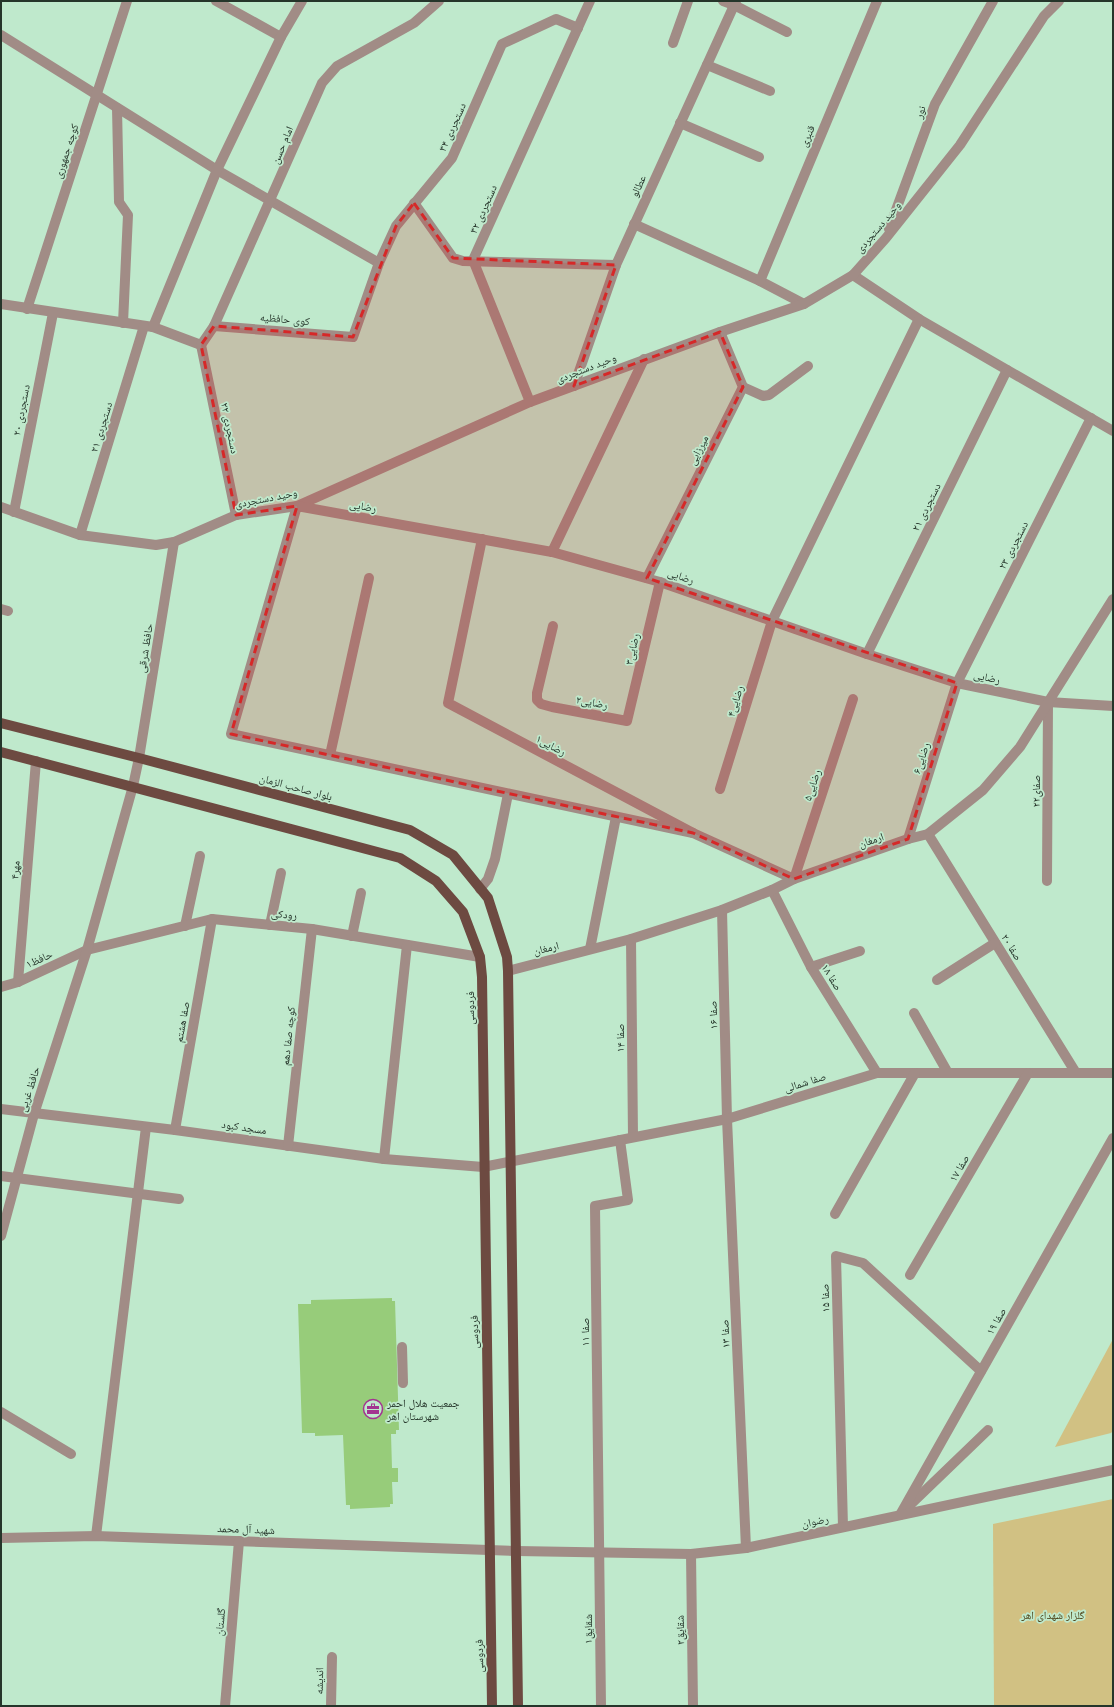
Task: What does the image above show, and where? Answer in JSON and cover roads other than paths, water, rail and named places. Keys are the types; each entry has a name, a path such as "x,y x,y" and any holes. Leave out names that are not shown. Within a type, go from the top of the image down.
{"main road":[{"name":"بلوار صاحب الزمان","path":"1,723 410,830 453,855 488,898 507,957 508,971"},
{"path":"1,752 400,858 436,881 463,912 480,957"},
{"name":"فردوسی","path":"480,957 482,977 483,1167 492,1706"},
{"path":"508,971 518,1706"}],"street":[{"name":"کوچه جمهوری","path":"27,309 127,1"},
{"path":"216,1 281,37"},
{"path":"148,326 217,170 281,37 302,1"},
{"name":"امام حسن","path":"201,345 214,326 322,83 337,66 414,23 439,1"},
{"name":"دستجردی ۳۲","path":"473,260 590,1"},
{"path":"673,43 688,1"},
{"path":"723,1 735,3 787,32"},
{"name":"قنبری","path":"760,281 877,1"},
{"name":"نور","path":"886,238 935,104 993,1"},
{"name":"وحید دستجردی","path":"1,507 80,534 156,545 174,542 236,515 297,506 530,402 644,359 804,304 853,275 886,238 960,145 1044,16 1059,1"},
{"name":"عطالو","path":"574,386 616,265 735,3"},
{"name":"دستجردی ۳۴","path":"353,337 379,263 396,226 452,158 502,44 556,19 578,28"},
{"path":"1,35 270,202 379,263"},
{"path":"707,65 770,91"},
{"path":"117,108 119,202 128,215 123,323"},
{"path":"680,123 759,157"},
{"path":"414,203 454,258 463,261 473,260 616,265"},
{"path":"634,224 760,281 804,304"},
{"path":"473,260 530,402"},
{"path":"853,275 919,319 1113,431"},
{"path":"1,304 53,313 148,326 201,345"},
{"name":"دستجردی ۲۰","path":"14,512 53,313"},
{"name":"رضایی۴","path":"720,789 772,621 919,319"},
{"name":"دستجردی ۲۱","path":"80,534 148,326"},
{"name":"کوی حافظیه","path":"214,326 353,337"},
{"path":"720,332 743,387 763,396 769,395 808,366"},
{"name":"دستجردی ۲۲","path":"201,345 236,515"},
{"path":"552,552 644,359"},
{"name":"دستجردی ۲۱","path":"868,654 1007,370"},
{"name":"میرزایی","path":"647,578 743,387"},
{"name":"دستجردی ۲۳","path":"957,683 1091,418"},
{"path":"297,506 231,734 692,834"},
{"name":"رضایی","path":"297,506 552,552 660,582 957,683 1048,702"},
{"name":"رضایی۱","path":"482,539 448,704 692,834 794,879"},
{"name":"حافظ شرقی","path":"133,786 139,758 174,542"},
{"path":"330,756 368,578"},
{"name":"رضایی۳","path":"627,722 660,582"},
{"name":"ارمغان","path":"508,971 632,939 722,910 772,890 794,879 908,839 928,834 983,790 1020,747 1113,599"},
{"name":"رضایی۲","path":"553,626 537,693 537,700 541,704 627,722"},
{"name":"رضایی۶","path":"908,839 957,683"},
{"name":"رضایی۵","path":"794,879 853,698"},
{"path":"1048,702 1113,706"},
{"name":"صفای۲۲","path":"1047,881 1048,702"},
{"name":"مهر۴","path":"18,982 36,761"},
{"path":"86,950 133,786"},
{"path":"480,888 488,879 495,859 508,794"},
{"path":"590,949 616,817"},
{"name":"صفا ۲۰","path":"928,834 1076,1073"},
{"path":"185,926 200,856"},
{"path":"270,925 281,873"},
{"name":"صفا ۱۸","path":"772,890 811,967 877,1073"},
{"path":"352,936 361,893"},
{"name":"صفا ۱۶","path":"722,910 728,1118"},
{"name":"رودکی","path":"86,950 212,919 312,929 480,957"},
{"name":"صفا هشتم","path":"175,1130 212,919"},
{"name":"کوچه صفا دهم","path":"288,1146 312,929"},
{"name":"صفا ۱۴","path":"632,939 633,1137"},
{"path":"937,980 995,943"},
{"path":"384,1159 408,945"},
{"name":"حافظ۱","path":"1,986 18,982 86,950"},
{"name":"حافظ غربی","path":"1,1236 34,1114 86,950"},
{"path":"811,967 860,951"},
{"path":"914,1013 948,1073"},
{"name":"صفا شمالی","path":"483,1167 728,1118 877,1073 1113,1073"},
{"path":"835,1214 915,1073"},
{"name":"صفا ۱۷","path":"910,1275 1028,1073"},
{"name":"مسجد کبود","path":"1,1109 146,1126 384,1159 483,1167"},
{"name":"صفا ۱۳","path":"728,1118 746,1548"},
{"path":"96,1536 146,1126"},
{"name":"صفا ۱۹","path":"900,1515 1113,1138"},
{"name":"صفا ۱۱","path":"600,1552 595,1206 628,1200 620,1140"},
{"path":"1,1176 179,1199"},
{"name":"صفا ۱۵","path":"843,1527 836,1256 863,1263 981,1371"},
{"path":"402,1347 403,1383"},
{"path":"1,1412 71,1454"},
{"path":"900,1515 988,1430"},
{"name":"رضوان","path":"517,1551 691,1554 746,1548 1113,1470"},
{"name":"شهید آل محمد","path":"1,1538 96,1536 517,1551"},
{"name":"گلستان","path":"225,1706 239,1541"},
{"name":"شقایق۱","path":"600,1552 601,1706"},
{"name":"شقایق۲","path":"691,1554 693,1706"},
{"name":"اندیشه","path":"331,1706 332,1657"}],"place":[{"name":"جمعیت هلال احمر شهرستان اهر","path":"373,1409"}],"park label":[{"name":"گلزار شهدای اهر","path":"1053,1615"}]}
